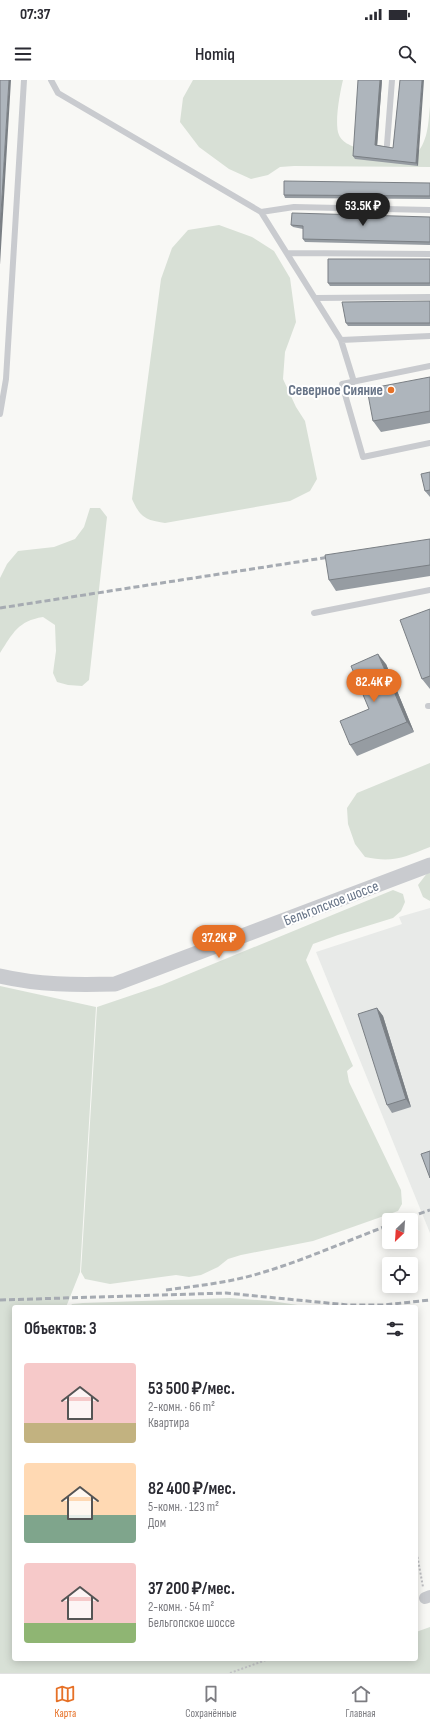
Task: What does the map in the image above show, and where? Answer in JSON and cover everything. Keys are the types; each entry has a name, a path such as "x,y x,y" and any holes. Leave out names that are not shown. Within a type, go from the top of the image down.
{"street":[{"name":"Бельгопское шоссе","path":"0,976 24,982 68,986 115,984 430,865"}],"lane":[{"path":"0,414 6,379 24,80"},
{"path":"51,80 58,93 261,212 341,340 354,382"},
{"path":"387,145 392,80"},
{"path":"261,212 294,207 430,210"},
{"path":"287,253 430,254"},
{"path":"316,298 430,297"},
{"path":"341,340 430,336"},
{"path":"430,366 342,384 363,457 430,443"},
{"path":"314,613 430,590"}],"path":[{"path":"418,1557 428,1597"},
{"path":"230,1673 263,1661"}],"shaded area":[{"path":"193,80 343,80 337,116 340,138 361,149 415,156 423,145 425,139 430,106 430,167 294,166 280,167 268,175 251,179 229,169 199,147 180,122 183,98"},
{"path":"219,225 252,237 274,251 290,278 296,322 285,352 283,379 296,407 305,421 317,479 310,491 290,501 165,523 153,521 141,514 132,499 161,279 172,248 188,230"},
{"path":"90,508 100,508 107,517 89,680 82,686 68,685 57,682 53,673 56,651 55,625 43,617 28,622 17,629 0,653 0,578 7,564 18,551 54,547 75,539 84,527"},
{"path":"430,763 430,847 399,858 375,859 365,857 355,844 348,824 347,808 357,793"},
{"path":"428,872 430,872 430,901 423,897 418,885"},
{"path":"393,890 403,894 405,902 401,911 393,918 313,944 306,960 353,1066 347,1071 349,1082 401,1190 402,1204 398,1211 392,1213 382,1213 382,1217 313,1241 241,1255 228,1259 218,1267 201,1275 189,1277 176,1275 110,1284 85,1279 81,1272 97,1007 162,985"},
{"path":"430,908 430,1233 316,952 402,924 399,917"},
{"path":"0,986 96,1007 80,1272 67,1305 12,1305 12,1661 418,1661 418,1631 430,1627 430,1673 0,1673"},
{"path":"230,1298 271,1301 298,1305 71,1305 83,1303"}],"building":[{"path":"0,80 9,80 0,230"},
{"path":"358,80 380,80 375,145 393,148 400,80 422,80 416,163 353,156"},
{"path":"284,181 430,183 430,196 284,195"},
{"path":"292,213 430,217 430,242 303,239 303,226 291,225"},
{"path":"328,259 430,259 430,283 328,283"},
{"path":"430,301 430,323 346,323 342,302"},
{"path":"430,377 430,411 373,421 367,389"},
{"path":"430,472 430,490 425,491 421,474"},
{"path":"430,539 430,565 329,580 325,555"},
{"path":"430,609 430,676 422,679 400,620"},
{"path":"378,654 407,722 350,745 340,721 369,709 351,666"},
{"path":"377,1008 406,1099 387,1105 358,1014"},
{"path":"430,1151 430,1178 421,1154"}],"railway":[{"path":"0,608 336,556"},
{"path":"418,1214 430,1210"},
{"path":"166,1290 199,1286 254,1275 305,1258 382,1228"},
{"path":"0,1300 226,1293 348,1305 384,1305 430,1300"}],"place":[{"name":"Северное Сияние","path":"391,390"}]}
